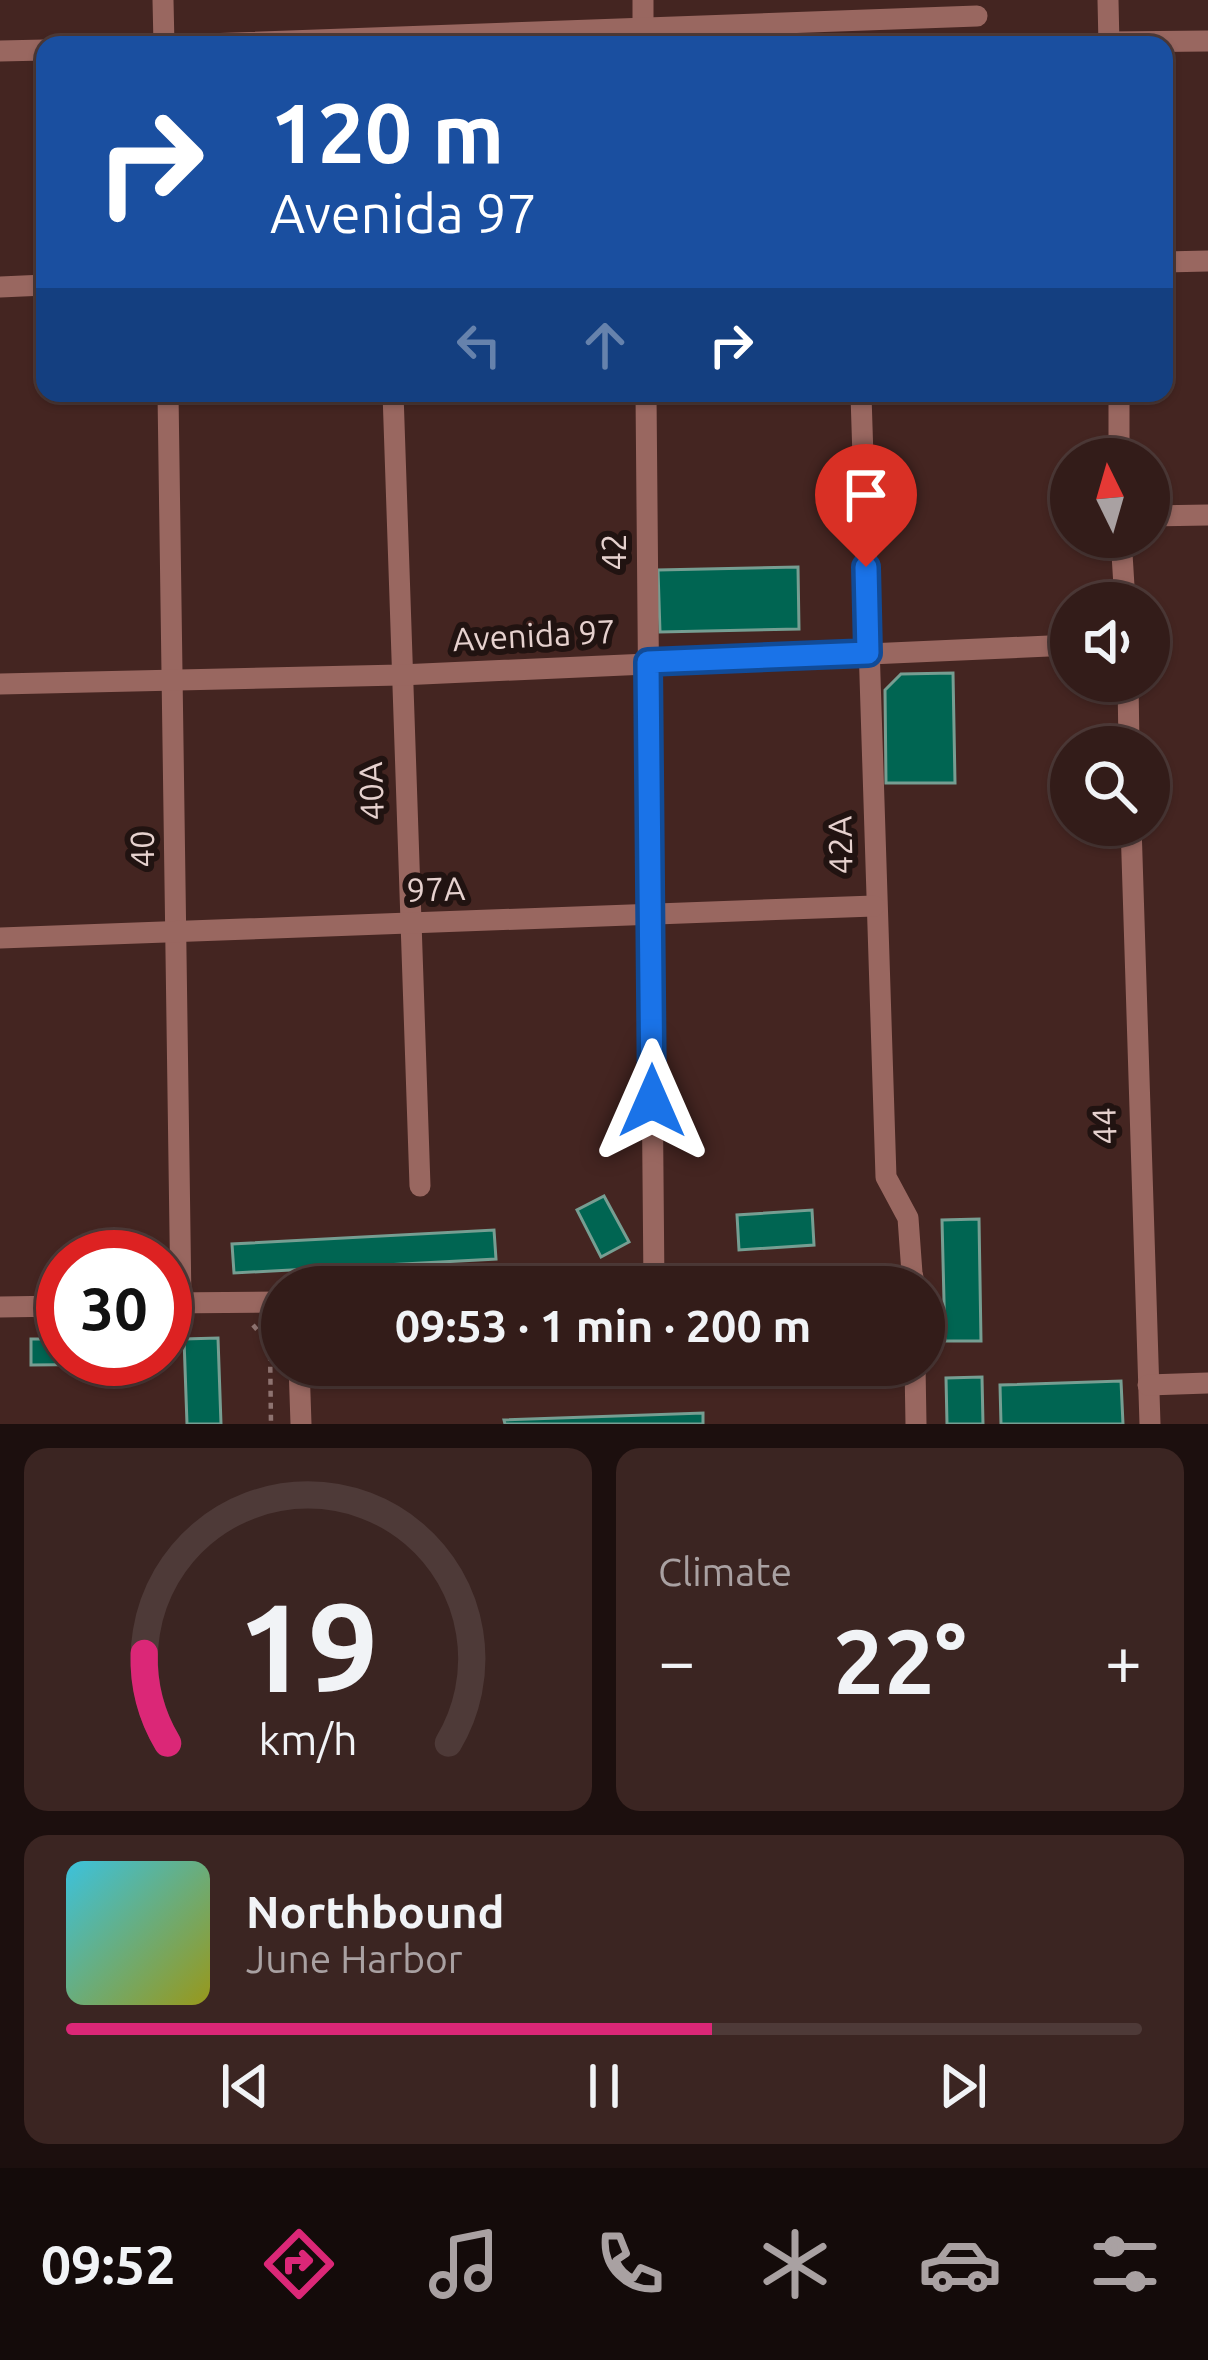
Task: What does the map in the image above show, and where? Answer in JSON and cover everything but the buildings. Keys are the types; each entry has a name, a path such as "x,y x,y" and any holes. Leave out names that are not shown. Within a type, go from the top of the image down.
{"street":[{"path":"163,0 164,36"},
{"path":"643,0 643,36"},
{"path":"1108,0 1109,36"},
{"path":"659,36 977,16"},
{"path":"1173,42 1208,41"},
{"path":"0,51 36,50"},
{"path":"1173,262 1208,261"},
{"path":"0,287 36,285"},
{"name":"40","path":"168,402 176,931 174,1230"},
{"name":"40A","path":"393,402 420,1186"},
{"name":"42","path":"646,402 656,1266"},
{"name":"42A","path":"861,402 886,1178 908,1218 912,1266"},
{"path":"1119,402 1119,438"},
{"path":"1170,516 1208,515"},
{"name":"Avenida 97","path":"0,685 400,675 1050,646"},
{"name":"44","path":"1132,846 1150,1424"},
{"name":"97A","path":"0,938 874,906"},
{"path":"192,1303 261,1302"},
{"path":"0,1307 36,1306"},
{"path":"1148,1384 1208,1383"},
{"path":"299,1386 301,1424"},
{"path":"915,1386 916,1424"}],"path":[{"path":"239,1318 260,1329 270,1345 271,1424"}],"route":[{"path":"652,1101 648,662 868,653 866,567"}]}
